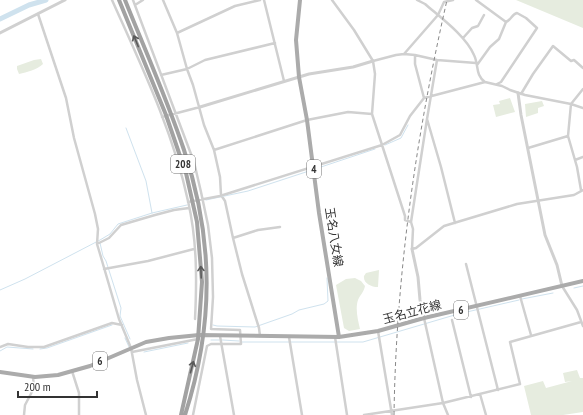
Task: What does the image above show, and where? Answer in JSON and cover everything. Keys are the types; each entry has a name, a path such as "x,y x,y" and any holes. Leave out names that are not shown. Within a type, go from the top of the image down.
{"highway":[{"name":"208","path":"119,0 195,200 202,282 198,337 180,415"},
{"name":"208","path":"125,0 174,114 185,151 203,230 207,297 204,336 193,392 186,415"}],"main road":[{"name":"玉名八女線","path":"300,0 296,40 299,77 307,120 337,340"},
{"name":"玉名立花線","path":"337,340 425,322 477,306 521,299 583,280"},
{"path":"198,337 289,336 337,340"},
{"name":"6","path":"0,372 33,377 58,375 90,366 132,350 146,342 162,338 198,337"}],"street":[{"path":"0,33 64,0"},
{"path":"112,0 164,116 200,107 299,77 353,67 396,55 415,55 437,60 477,64"},
{"path":"133,0 174,114"},
{"path":"135,5 143,0"},
{"path":"163,0 177,33 187,69 194,85 204,125 214,150 220,177 221,195 224,201 242,274 259,328 260,336"},
{"path":"177,33 235,6 260,0"},
{"path":"264,0 284,81"},
{"path":"332,0 354,30 373,61 375,74 372,114 405,220 412,222"},
{"path":"417,0 438,14 463,38 474,56 478,74 485,82"},
{"path":"404,54 438,14 444,2 453,0"},
{"path":"476,0 506,22"},
{"path":"477,64 490,47 499,40 506,22 515,13 526,18 537,28 501,82 497,84"},
{"path":"38,14 66,98 72,131 95,214 98,239 97,244 119,319 132,350 137,380 146,415"},
{"path":"463,38 472,28 478,26 484,15"},
{"path":"161,75 187,69 205,60 275,43"},
{"path":"583,68 553,46 520,94 521,114 545,235 556,260 562,286 578,310 583,326"},
{"path":"415,55 415,64 424,98"},
{"path":"437,60 412,222 412,249 418,277 420,300 443,403 448,415"},
{"path":"195,319 197,281 189,208 195,200 221,195 313,165 382,145 400,135 410,116 424,98 485,82 497,84 520,94 571,104 583,108"},
{"path":"412,249 416,248 442,228 455,223 517,204 580,193 582,190 568,136 571,104 583,89"},
{"path":"214,150 307,120 348,112 372,114"},
{"path":"427,119 455,223"},
{"path":"528,148 568,136"},
{"path":"575,160 583,157"},
{"path":"193,415 207,346 211,344 241,344 240,330 211,329 210,321 213,297 212,258 208,225 195,200"},
{"path":"97,244 109,238 121,225 174,210 189,208"},
{"path":"233,238 258,230 280,227"},
{"path":"104,269 148,261 194,249"},
{"path":"466,264 498,390"},
{"path":"521,299 531,335"},
{"path":"452,320 471,397"},
{"path":"364,415 443,403 520,384 510,342 581,322"},
{"path":"0,347 8,344 28,347 44,347 112,323 122,325"},
{"path":"378,331 392,415"},
{"path":"220,336 234,415"},
{"path":"289,336 302,415"},
{"path":"132,350 198,337"},
{"path":"337,340 348,415"},
{"path":"72,372 79,393 79,415"},
{"path":"24,415 25,405 34,388 33,377"},
{"path":"480,394 486,415"}],"shaded area":[{"path":"516,0 583,0 583,28"},
{"path":"41,59 43,64 41,66 19,74 17,66"},
{"path":"510,98 515,112 496,117 493,105 500,104 499,101"},
{"path":"542,101 544,106 538,108 538,113 526,117 525,104"},
{"path":"379,270 378,287 366,283 364,276 366,273"},
{"path":"355,278 361,281 365,286 357,303 357,314 360,329 349,331 344,328 336,285 346,279"},
{"path":"577,370 580,378 583,378 583,412 563,415 531,415 524,386 543,381 546,388 572,381 565,382 563,373"}],"waterway":[{"path":"0,19 29,5 46,0"},
{"path":"385,145 401,138 408,125"},
{"path":"126,128 146,181 152,213"},
{"path":"315,169 375,149"},
{"path":"206,200 248,191 312,170"},
{"path":"0,290 25,279 100,240 110,234 118,224 152,213 187,205"},
{"path":"100,243 121,308 120,316 130,339"},
{"path":"213,325 255,327 292,314 299,310 324,304 328,301 327,278"},
{"path":"574,288 583,286"},
{"path":"522,299 553,293"},
{"path":"242,342 363,342 458,314 519,300"},
{"path":"40,349 47,348 112,325"},
{"path":"125,338 129,347"},
{"path":"211,340 219,340"},
{"path":"222,340 239,341"},
{"path":"144,352 188,343"},
{"path":"0,351 7,347 33,349"}],"railway":[{"path":"394,415 403,258 417,154 447,0"}]}
